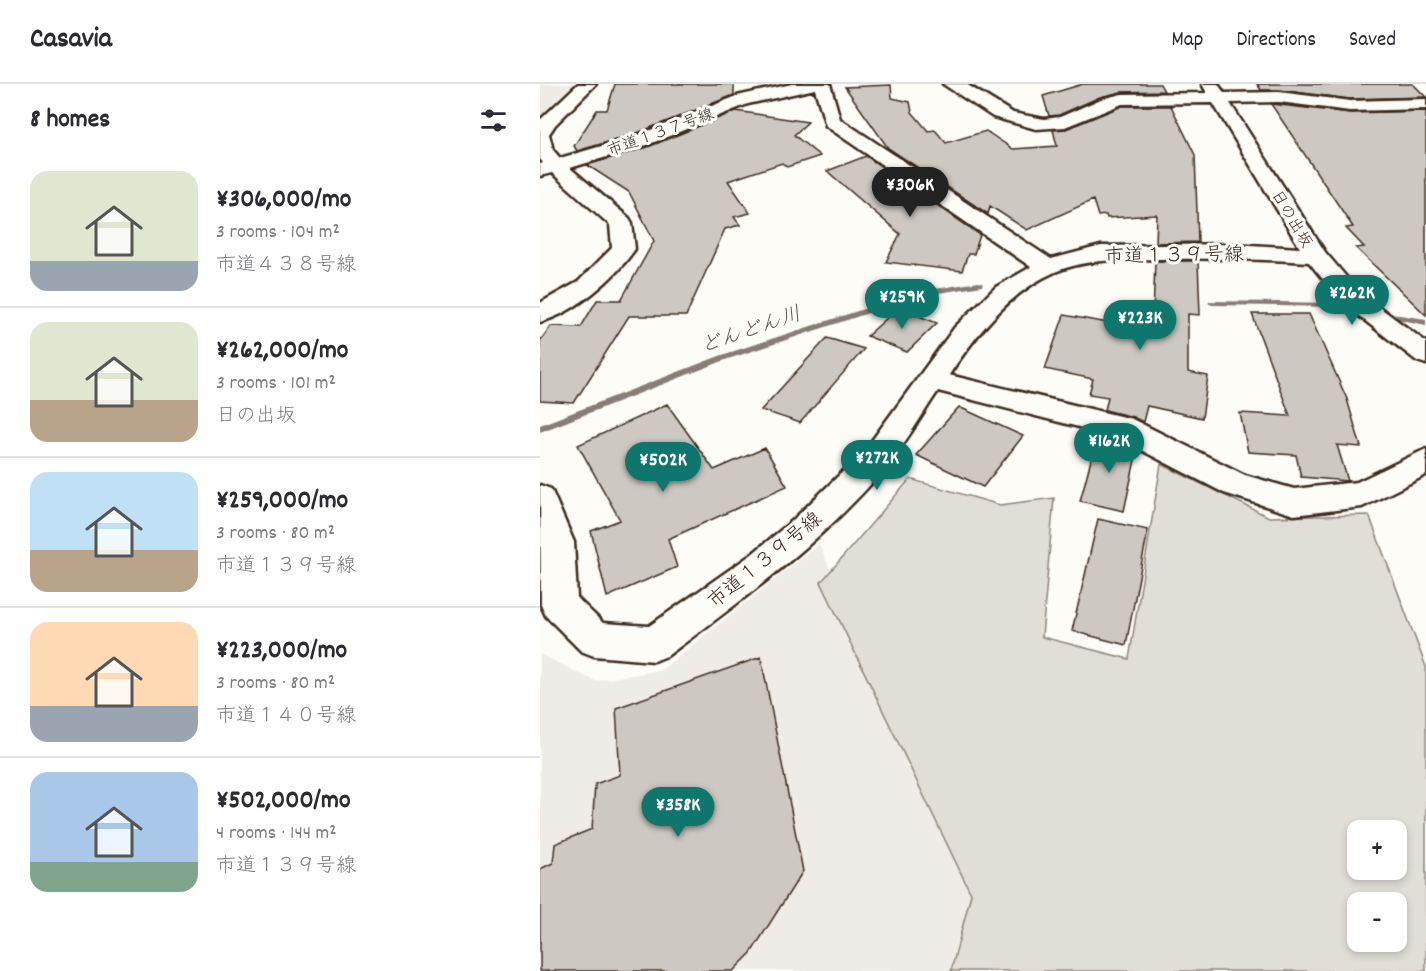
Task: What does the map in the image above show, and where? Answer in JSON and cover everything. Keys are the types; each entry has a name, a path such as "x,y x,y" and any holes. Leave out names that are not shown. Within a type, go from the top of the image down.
{"street":[{"path":"540,314 588,287 624,249 621,223 548,168 540,134 548,123 588,84"},
{"name":"市道１３７号線","path":"548,168 640,141 743,100 815,84"},
{"path":"822,84 832,122 1047,267"},
{"path":"951,84 963,87 1005,117 1035,123 1065,122 1100,105 1122,99 1215,91 1350,106 1426,104"},
{"name":"日の出坂","path":"1215,91 1316,256 1350,297 1426,355"},
{"name":"市道１３９号線","path":"540,498 557,542 549,608 594,639 654,644 764,564 804,531 876,458 964,333 1005,292 1047,267 1101,254 1233,251 1316,256"},
{"path":"930,380 1122,427 1235,484 1294,502 1362,494 1426,461"}],"shaded area":[{"path":"540,84 577,84 540,119"},
{"path":"1161,464 1269,517 1369,515 1426,667 1426,971 951,971 971,894 821,582 910,479 1000,505 1054,498 1042,637 1129,659"},
{"path":"819,544 1004,971 540,971 540,654 595,681 661,670"}],"building":[{"path":"615,84 734,84 734,95 632,135 577,151 574,146 597,110 607,110"},
{"path":"1083,84 1160,84 1164,91 1121,92 1100,97 1059,115 1049,116 1043,96"},
{"path":"1257,84 1413,84 1426,97 1350,99 1279,90 1261,90"},
{"path":"891,85 892,98 910,102 912,112 928,131 935,130 946,143 986,131 1013,149 1057,146 1053,130 1066,129 1122,106 1171,106 1195,155 1198,242 1156,243 1157,215 1107,218 1106,215 1098,216 1093,200 1027,230 990,206 988,214 888,148 845,87"},
{"path":"1271,104 1350,113 1426,111 1426,315 1356,248 1364,247 1346,228 1353,227"},
{"path":"736,111 808,122 794,135 820,156 787,167 782,163 728,181 750,213 734,217 740,225 725,229 686,316 629,316 574,403 540,401 540,341 551,326 581,327 597,300 621,300 654,241 629,192 587,165 648,147"},
{"path":"866,156 980,235 974,254 968,254 962,271 886,262 900,234 827,171"},
{"path":"1155,261 1198,261 1200,315 1188,314 1188,372 1208,376 1202,418 1147,406 1143,422 1105,410 1108,397 1089,394 1093,379 1045,369 1064,315 1142,329 1143,315 1153,316"},
{"path":"898,308 937,323 907,352 867,336"},
{"path":"1252,314 1309,314 1347,399 1361,447 1337,445 1348,481 1301,477 1296,455 1248,452 1240,413 1290,416"},
{"path":"827,338 864,349 800,423 761,410"},
{"path":"667,404 714,470 765,448 787,486 668,539 677,567 607,597 591,531 620,520 578,445"},
{"path":"959,407 1023,436 983,487 916,455"},
{"path":"1098,434 1113,438 1137,451 1124,511 1080,501"},
{"path":"1098,519 1148,530 1126,645 1072,631"},
{"path":"761,657 803,871 751,953 733,971 540,971 540,869 553,863 555,844 592,829 595,784 620,775 616,708"}],"waterway":[{"name":"どんどん川","path":"540,429 725,357 919,294 979,284"},
{"name":"どんどん川","path":"1212,303 1336,305 1361,310"},
{"name":"どんどん川","path":"1377,313 1426,322"}]}
